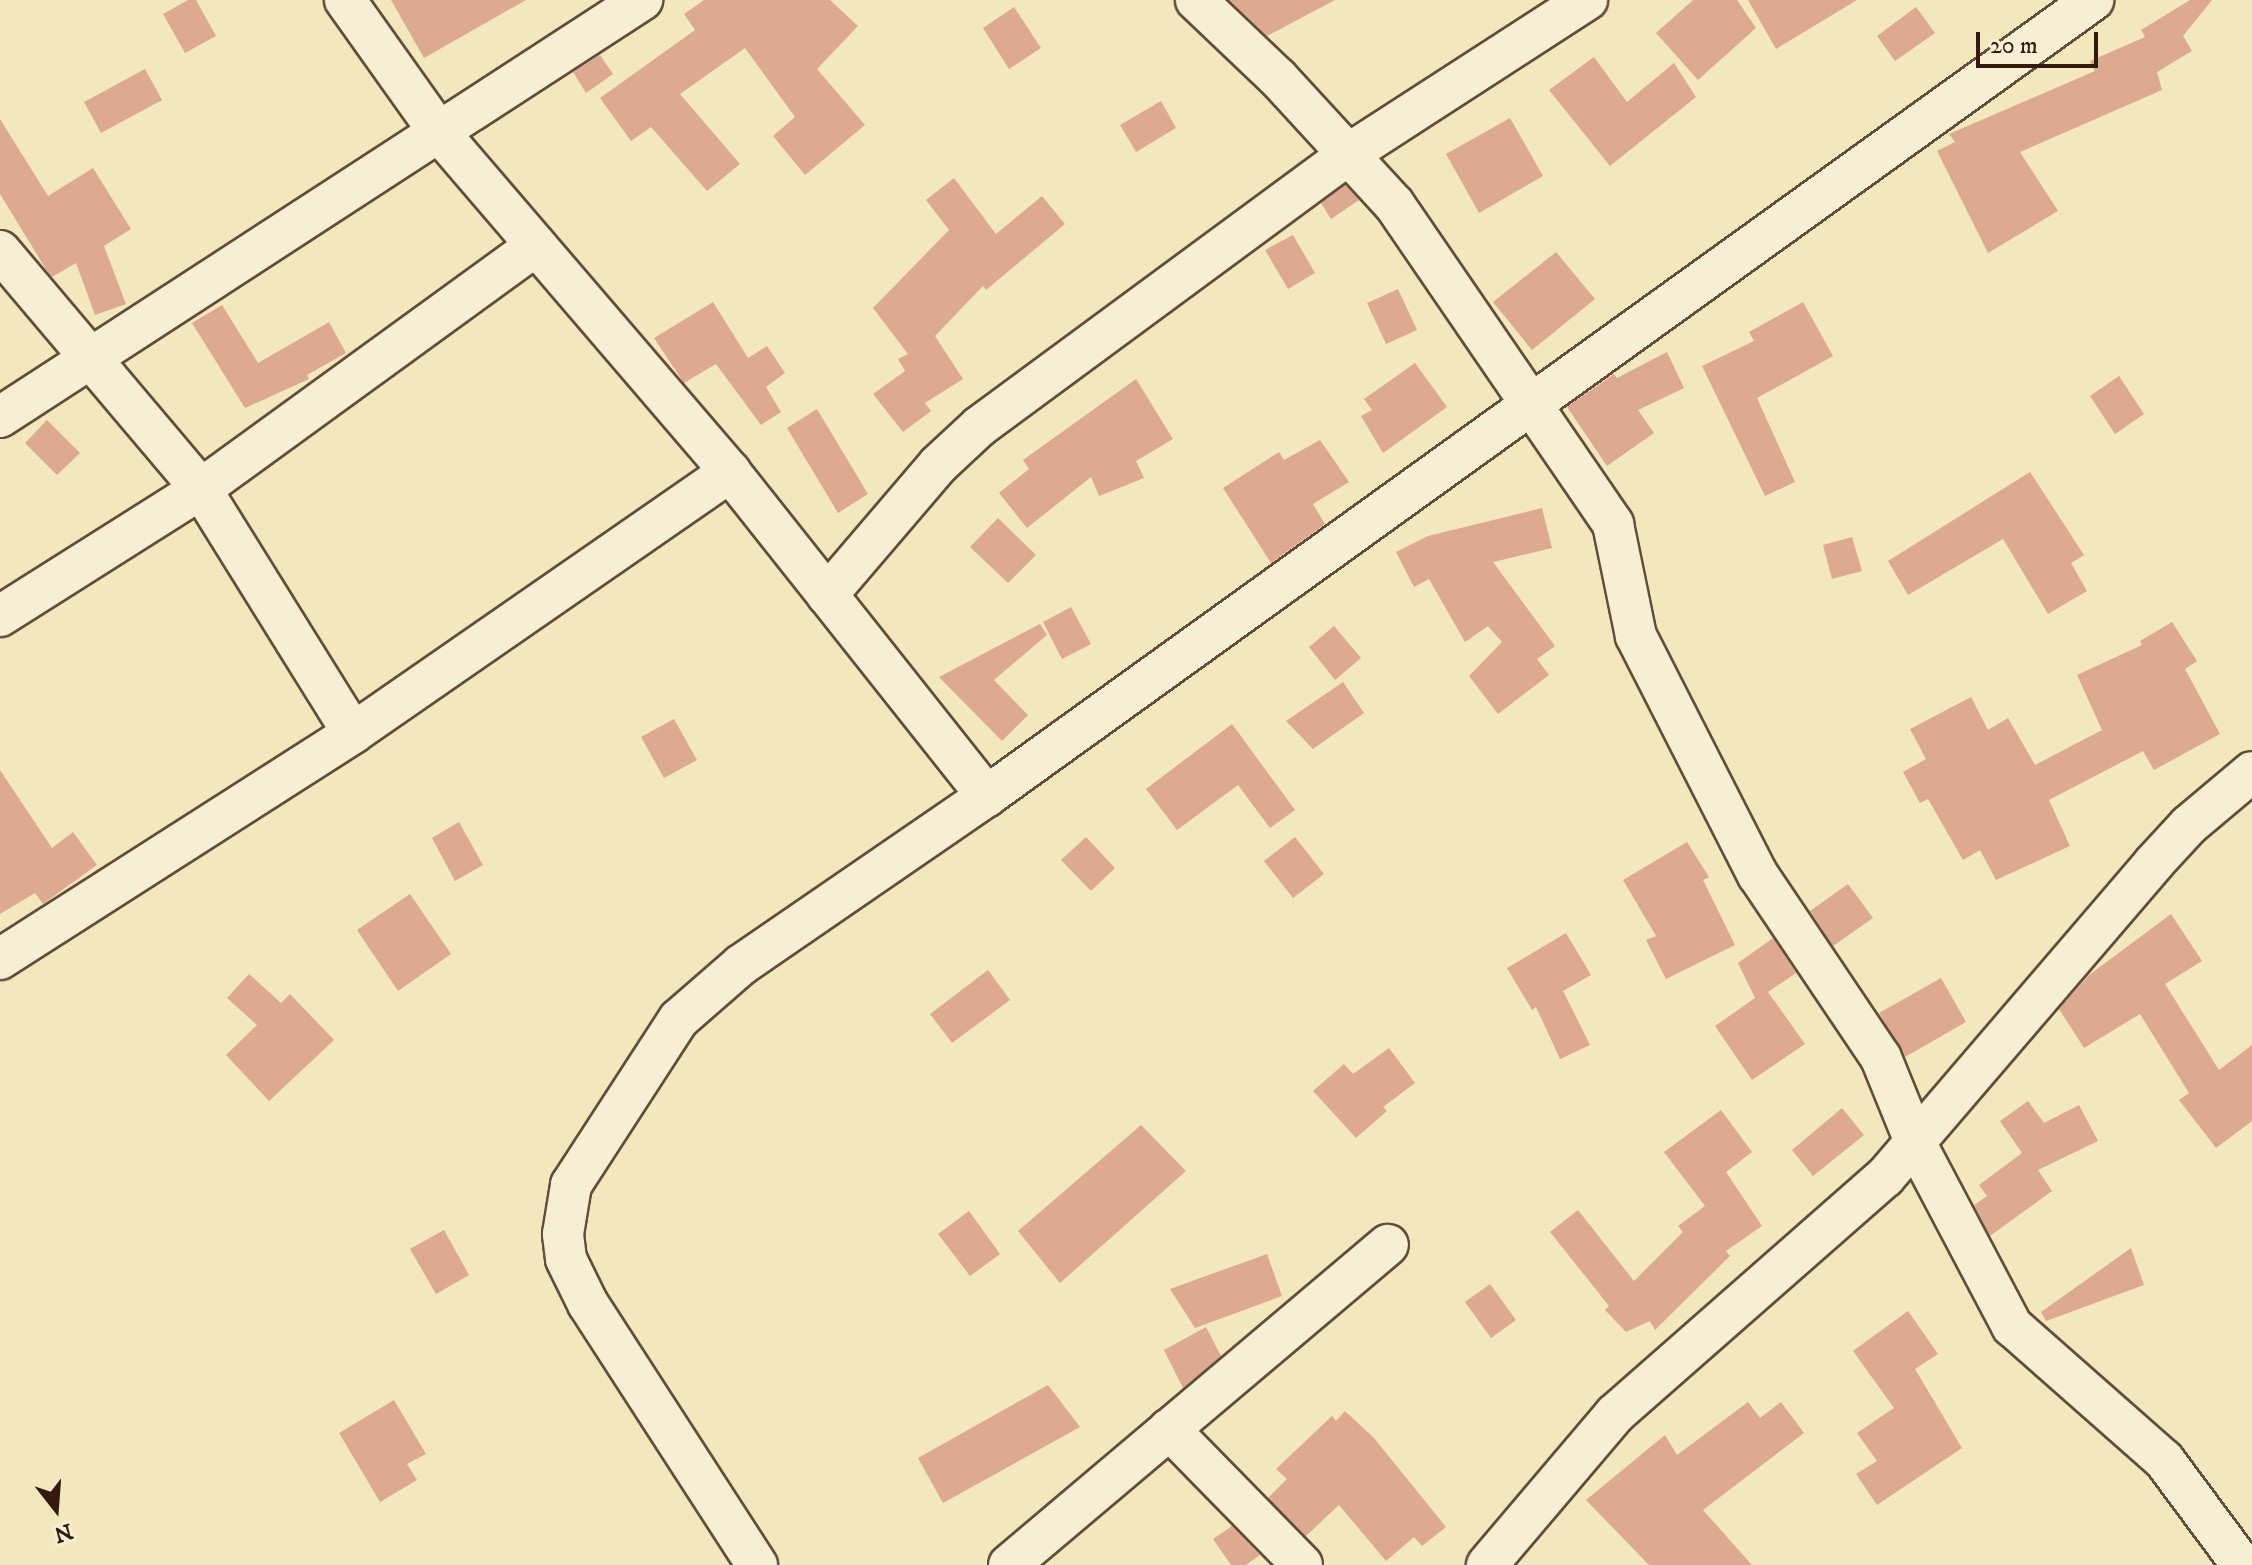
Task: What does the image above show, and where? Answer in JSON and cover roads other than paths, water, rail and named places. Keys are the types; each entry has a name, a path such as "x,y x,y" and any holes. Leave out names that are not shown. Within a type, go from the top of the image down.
{"street":[{"path":"345,0 438,131 730,472 987,796"},
{"path":"0,417 91,354 642,0"},
{"path":"1196,0 1394,204 1613,524 1636,636 1758,875 1881,1058 1916,1144 2012,1326 2164,1460 2242,1565"},
{"path":"827,595 938,465 980,426 1347,155 1587,0"},
{"path":"757,1565 575,1283 563,1234 571,1185 679,1019 708,989 987,796 1531,400 2093,0"},
{"path":"0,616 201,489 536,246"},
{"path":"0,251 91,354 201,489 353,733"},
{"path":"0,959 353,733 730,472"},
{"path":"1487,1565 1615,1414 1852,1207 1916,1144 2153,864 2189,825 2252,772"},
{"path":"1009,1565 1388,1245"},
{"path":"1169,1429 1302,1565"}]}
